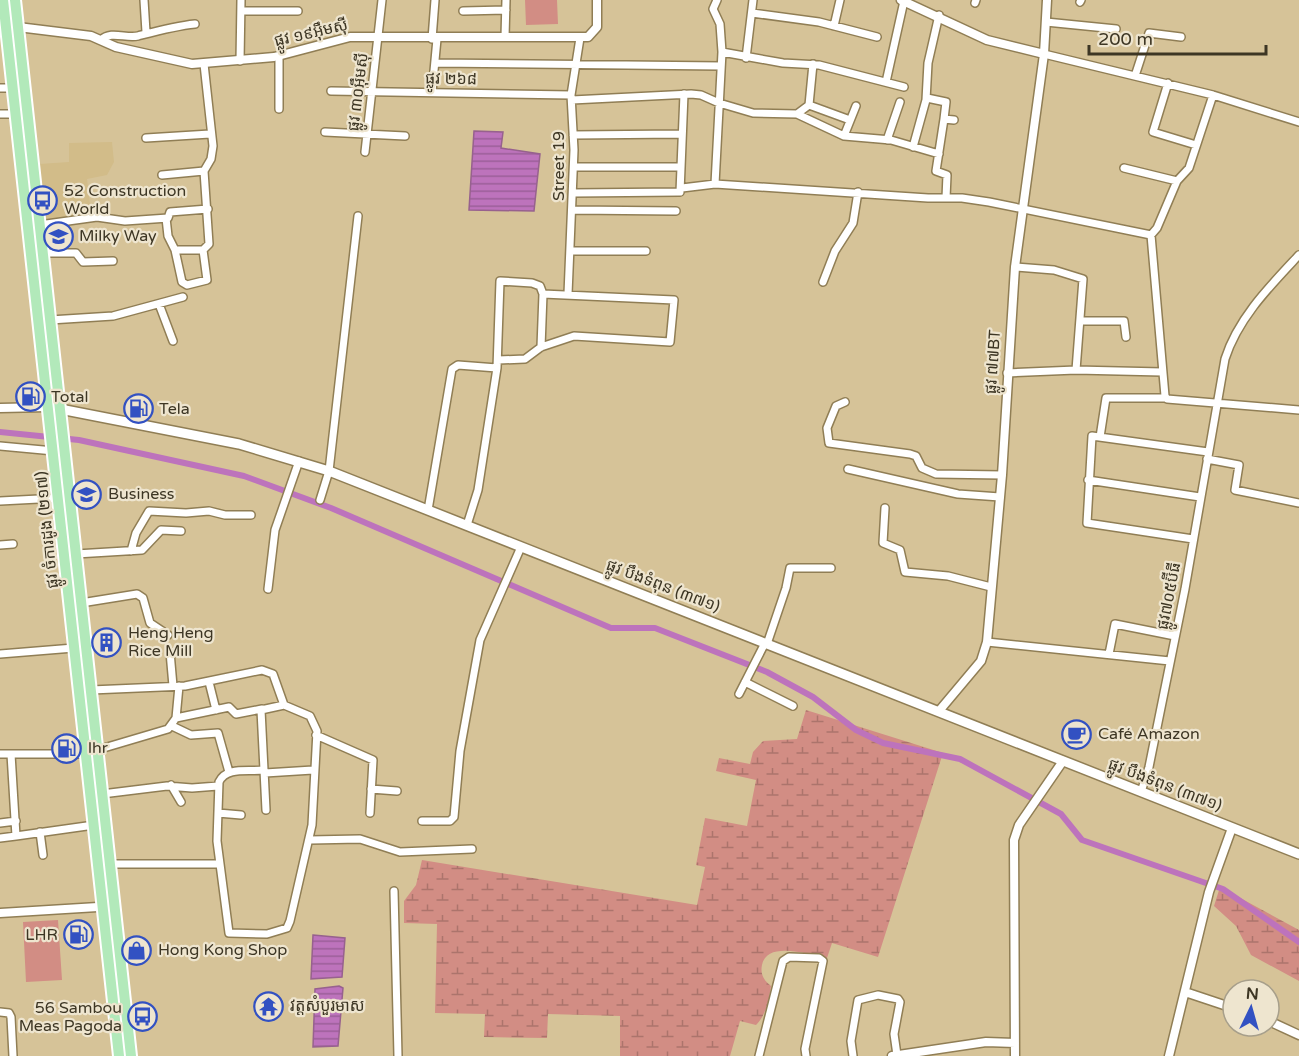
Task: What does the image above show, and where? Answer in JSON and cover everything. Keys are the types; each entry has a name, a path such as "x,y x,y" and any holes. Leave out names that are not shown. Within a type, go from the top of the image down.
{"main road":[{"name":"ផ្លូវ ចំការដូង (២១៧)","path":"3,0 12,28 39,225 60,409 56,422 58,498 80,647 92,752 102,794 110,864 109,907 120,1056"},
{"name":"ផ្លូវ ចំការដូង (២១៧)","path":"15,0 12,28 13,88 47,407 56,422"},
{"name":"ផ្លូវ បឹងទំពុន (៣៧១)","path":"47,407 222,440 329,471 1299,854"},
{"name":"ផ្លូវ ចំការដូង (២១៧)","path":"58,449 76,554 81,603 80,647 90,690 94,825 109,907 131,1056"}],"street":[{"path":"144,0 146,32"},
{"path":"240,61 241,0"},
{"name":"ផ្លូវ ៣០អ៊ឹមស៊ី","path":"364,152 382,0"},
{"path":"432,92 435,63 435,0"},
{"path":"506,0 506,37"},
{"path":"580,38 588,37 596,31 597,0"},
{"path":"716,184 722,52 720,24 713,9 717,0"},
{"path":"746,58 753,0"},
{"path":"834,26 840,0"},
{"name":"ផ្លូវ ៧៧BT","path":"939,711 981,661 987,642 1002,475 1015,267 1044,54 1047,0"},
{"path":"886,82 902,1 939,15 987,40 1212,95 1299,122"},
{"path":"241,10 298,11"},
{"path":"463,11 506,10"},
{"path":"752,13 834,26 877,37"},
{"path":"913,147 927,98 928,63 939,15"},
{"path":"1046,21 1116,29"},
{"path":"101,40 107,35 138,36 146,32 195,24"},
{"name":"ផ្លូវ ១៩អ៊ឹមស៊ី","path":"12,28 74,33 157,57 204,64 279,56 345,37 580,38"},
{"path":"1135,76 1149,33 1181,37"},
{"name":"Street 19","path":"568,294 574,167 572,98 580,38"},
{"path":"722,52 746,58 813,64 904,87"},
{"path":"279,56 279,109"},
{"path":"435,63 721,66"},
{"path":"175,250 203,250 210,243 204,171 212,155 204,64"},
{"path":"813,64 808,105 797,114 844,136 887,140 939,154"},
{"path":"1168,84 1153,132 1196,145"},
{"path":"0,88 13,88"},
{"name":"ផ្លូវ ២៦៨","path":"331,91 432,92 572,98 684,94 701,95 753,113 797,114"},
{"path":"573,193 678,194 682,188 681,134 684,94"},
{"path":"1166,398 1151,235 1157,228 1176,181 1189,168 1212,95"},
{"path":"927,98 946,102 936,171 947,175 946,198"},
{"path":"887,140 900,102"},
{"path":"808,105 850,120"},
{"path":"844,136 856,106"},
{"path":"0,114 16,114"},
{"path":"944,119 954,120"},
{"path":"325,132 405,136"},
{"path":"146,138 210,134"},
{"path":"573,135 681,134"},
{"path":"574,167 681,167"},
{"path":"1124,168 1176,181"},
{"path":"162,175 204,171"},
{"path":"682,188 716,184 946,198 1022,209 1151,235"},
{"path":"823,282 835,251 853,223 858,192"},
{"path":"203,250 207,280 188,285 182,282 175,250 168,236 166,218 170,212 208,209"},
{"path":"573,210 676,211"},
{"path":"320,500 329,471 358,216"},
{"path":"39,225 97,217 125,220 166,218"},
{"path":"571,251 646,251"},
{"path":"42,253 76,253 83,262 113,261"},
{"name":"ផ្លូវ៧០៥ប៊ីធី","path":"1141,792 1149,767 1217,404 1232,338 1274,281 1299,255"},
{"path":"1015,267 1054,270 1083,279 1076,370"},
{"path":"467,525 478,490 497,364 500,281 532,283 540,286 543,294 541,347"},
{"path":"428,510 452,369 458,365 497,364 525,359 541,347 574,336 670,342 674,300 543,294"},
{"path":"50,320 96,318 183,297"},
{"path":"159,304 173,341"},
{"path":"1080,321 1124,321 1126,337"},
{"path":"1007,373 1076,370 1162,372"},
{"path":"1101,437 1106,398 1166,398 1299,410"},
{"path":"845,402 836,406 828,425 830,443 910,454 916,456 922,468 936,474 1002,475"},
{"name":"ផ្លូវ បឹងទំពុន (៣៧១)","path":"0,408 47,407"},
{"path":"1193,539 1089,524 1086,519 1092,436 1208,456 1239,465 1234,490 1299,502"},
{"path":"0,446 58,449"},
{"path":"268,589 275,530 299,461"},
{"path":"848,469 958,494 1000,497"},
{"path":"1088,480 1200,497"},
{"path":"0,501 58,498"},
{"path":"885,508 883,543 900,550 905,573 948,576 991,587"},
{"path":"131,551 136,533 149,511 186,513 209,511 225,515 251,515"},
{"path":"76,554 142,550 161,530 181,531"},
{"path":"0,545 14,544"},
{"path":"422,821 450,821 454,817 460,751 480,640 520,546"},
{"path":"740,694 766,643 786,588 790,568 831,568"},
{"path":"81,603 137,594 143,598 150,623 168,635"},
{"path":"1109,654 1115,624 1175,636"},
{"path":"987,642 1170,661"},
{"path":"0,654 80,647"},
{"path":"170,652 176,686 174,722"},
{"path":"90,690 176,686 209,682 255,670 267,671 274,677 284,705"},
{"path":"209,682 216,710"},
{"path":"745,682 793,706"},
{"path":"0,747 0,754 92,752 158,733 174,722 230,707 237,714 284,705 310,716 316,727 315,796 310,840 290,921 287,928 280,932 229,933 219,864 218,786 220,779 229,772 314,770"},
{"path":"262,709 266,810"},
{"path":"174,722 191,735 218,733 229,772"},
{"path":"316,735 373,760 370,813"},
{"path":"11,754 16,836"},
{"path":"1015,1056 1012,852 1019,825 1063,761"},
{"path":"102,794 171,785 192,788 218,786"},
{"path":"171,785 181,802"},
{"path":"371,789 397,791"},
{"path":"218,813 241,815"},
{"path":"0,823 16,822"},
{"path":"0,838 94,825"},
{"path":"1169,1056 1209,892 1232,828"},
{"path":"40,832 43,855"},
{"path":"310,840 363,839 400,852 472,849"},
{"path":"110,864 219,864"},
{"path":"394,891 398,1056"},
{"path":"0,913 109,907"},
{"path":"759,1056 783,962 789,957 819,958 823,961 805,1049 806,1056"},
{"path":"1185,992 1221,1004"},
{"path":"853,1056 851,1041 858,1000 879,995 898,999 900,1002 894,1034 895,1056 986,1042 1015,1043"},
{"path":"0,1012 9,1013 11,1017 14,1056"},
{"path":"1281,1027 1299,1035"}],"shaded area":[{"path":"474,131 503,132 501,148 540,154 534,211 469,210"},
{"path":"112,142 114,162 107,175 87,179 91,213 45,221 39,164 69,162 69,143"},
{"path":"313,935 345,938 342,977 311,979"},
{"path":"339,986 343,988 338,1046 313,1047 315,989"}],"green space":[{"path":"525,0 557,0 558,24 526,25"},
{"path":"806,710 943,753 878,957 832,943 827,958 790,951 772,953 766,957 762,965 763,977 771,986 765,1012 756,1025 740,1021 730,1056 620,1056 620,1016 548,1014 547,1038 484,1037 485,1014 435,1013 437,924 404,923 404,901 416,885 422,860 697,905 705,867 696,865 705,818 747,826 756,780 716,771 719,758 750,764 753,752 763,741 797,739"},
{"path":"1220,887 1299,930 1299,981 1251,955 1236,926 1214,906"},
{"path":"58,920 62,980 26,982 23,922"}],"waterway":[{"path":"0,432 79,440 244,476 331,508 611,628 655,628 767,672 813,697 856,730 883,743 960,759 1061,814 1082,840 1223,889 1299,942"}],"place":[{"name":"52 Construction World","path":"43,200"},
{"name":"Milky Way","path":"58,236"},
{"name":"Total","path":"30,397"},
{"name":"Tela","path":"138,409"},
{"name":"Business","path":"87,494"},
{"name":"Heng Heng Rice Mill","path":"107,642"},
{"name":"Café Amazon","path":"1077,734"},
{"name":"lhr","path":"67,748"},
{"name":"LHR","path":"79,935"},
{"name":"Hong Kong Shop","path":"137,950"},
{"name":"វត្តសំបួរមាស","path":"269,1006"},
{"name":"56 Sambou Meas Pagoda","path":"143,1017"}]}
